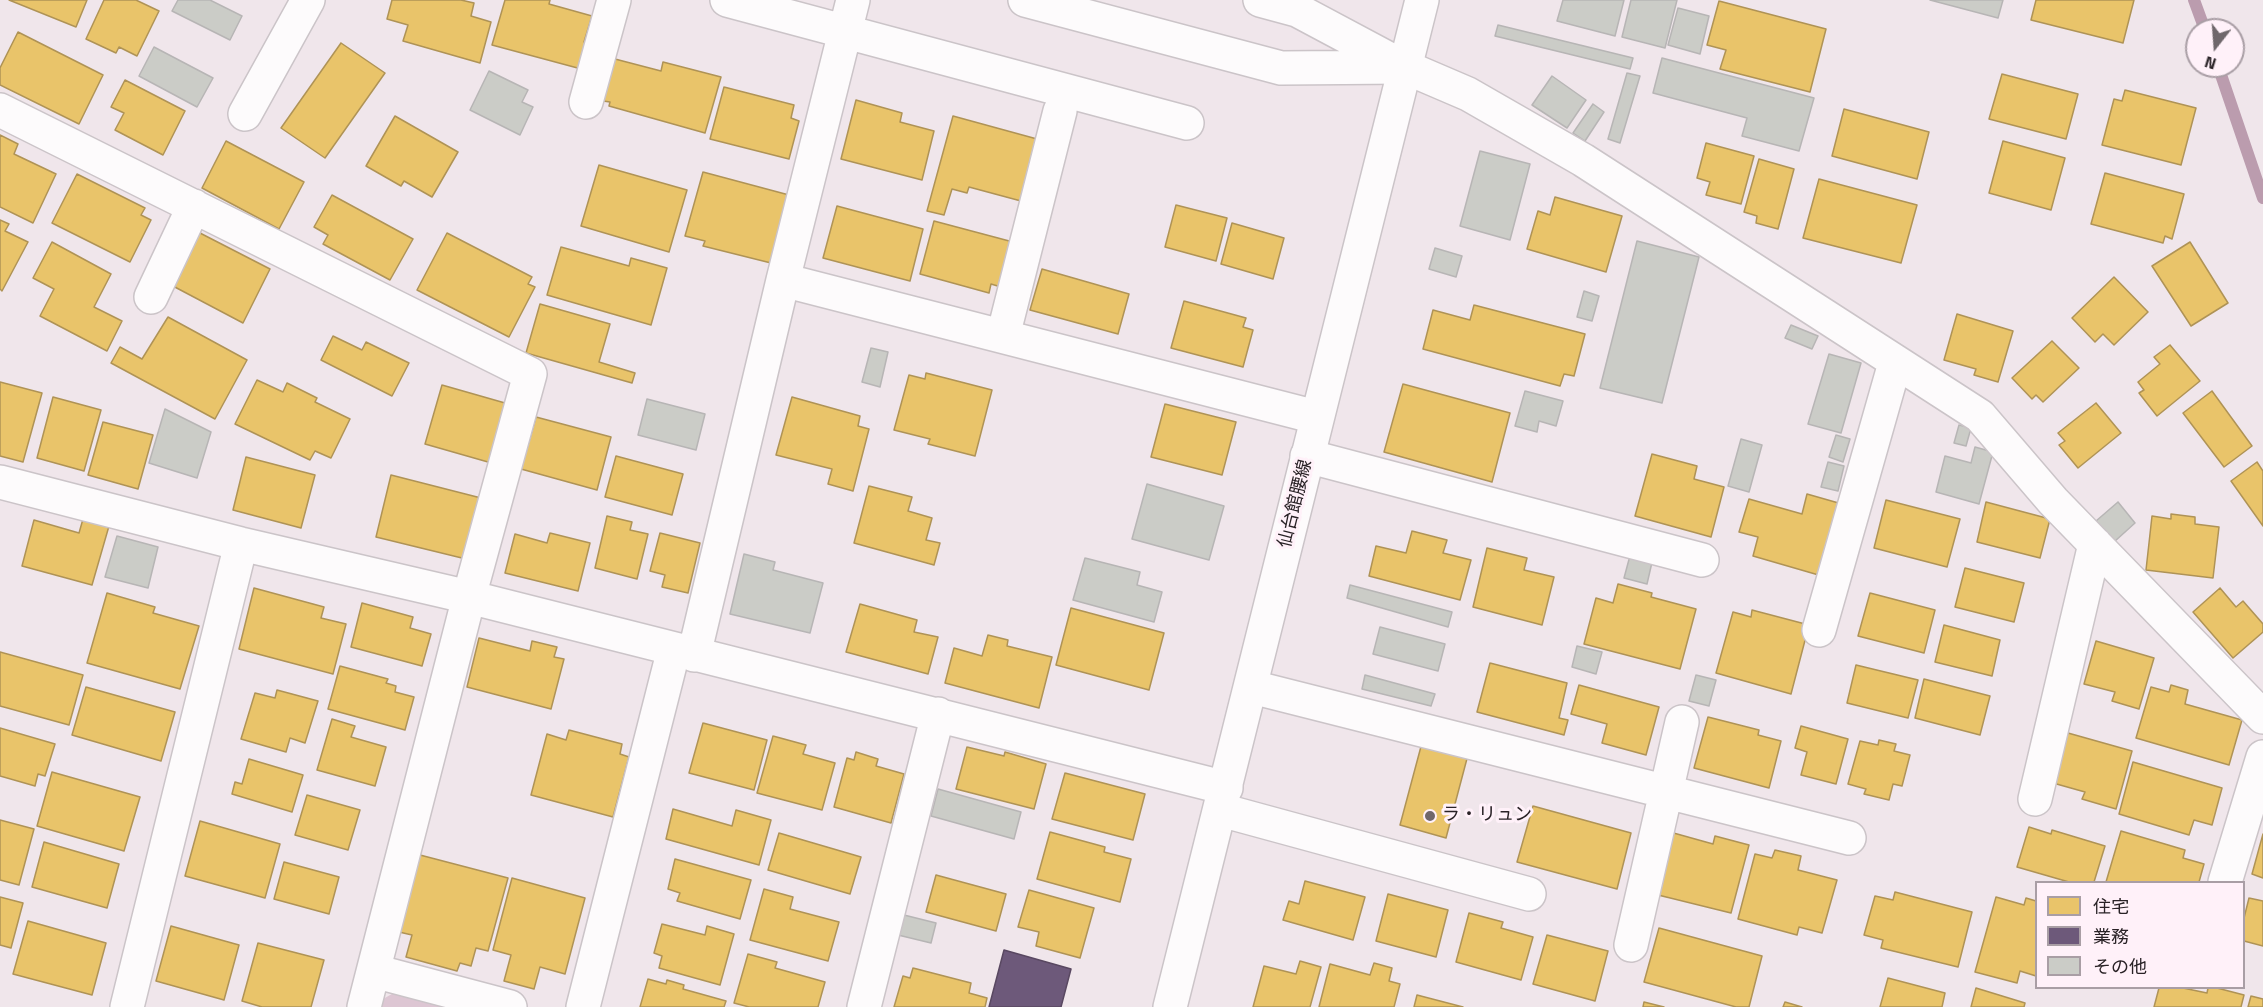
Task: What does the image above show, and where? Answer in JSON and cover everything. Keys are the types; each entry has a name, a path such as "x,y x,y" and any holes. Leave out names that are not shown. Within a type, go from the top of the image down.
{"street":[{"path":"244,114 308,0"},
{"path":"586,102 614,0"},
{"path":"727,0 1187,123"},
{"path":"584,1007 684,652 783,280 853,0"},
{"path":"1025,0 1281,68 1405,67"},
{"path":"1260,0 1297,10 1405,67 1468,94 1583,160 1980,416 2053,501 2259,705"},
{"name":"仙台館腰線","path":"1170,1007 1252,687 1316,417 1422,0"},
{"path":"0,110 530,374 469,597 364,1007"},
{"path":"1003,336 1060,111"},
{"path":"151,297 194,206"},
{"path":"783,280 1316,417"},
{"path":"1819,630 1895,363"},
{"path":"1307,456 1702,560"},
{"path":"0,482 241,544 469,597 938,714 1529,894"},
{"path":"127,1007 241,544"},
{"path":"2035,799 2095,544"},
{"path":"1252,687 1849,838"},
{"path":"864,1007 938,714"},
{"path":"1631,945 1664,792 1682,722"},
{"path":"2225,881 2263,757"},
{"path":"374,970 510,1007"}],"shaded area":[{"path":"399,990 462,1007 381,1007 383,999"}],"building: 住宅":[{"path":"9,0 87,0 76,27"},
{"path":"104,0 136,0 159,11 137,56 119,47 116,53 86,39"},
{"path":"392,0 461,0 474,3 471,16 491,22 480,63 403,41 408,25 387,19"},
{"path":"505,0 550,0 549,4 592,16 584,42 592,44 585,70 492,45"},
{"path":"2036,0 2134,0 2123,43 2031,20"},
{"path":"1719,1 1826,29 1810,92 1720,69 1726,50 1707,45"},
{"path":"18,32 103,75 79,124 0,85 0,68"},
{"path":"341,43 385,73 325,158 281,128"},
{"path":"615,59 661,71 663,62 721,77 705,133 609,106 610,102 603,101"},
{"path":"2002,74 2078,94 2066,139 1989,119"},
{"path":"125,80 185,111 163,155 115,130 124,113 111,107"},
{"path":"724,87 794,105 791,118 799,121 789,159 710,139"},
{"path":"2125,90 2196,108 2181,165 2102,145 2114,99 2122,101"},
{"path":"856,100 902,113 900,122 934,131 922,180 841,159"},
{"path":"1844,109 1929,132 1917,179 1832,156"},
{"path":"395,116 458,152 432,197 404,181 401,186 366,166"},
{"path":"953,116 1037,139 1021,201 969,187 967,193 952,189 944,215 927,211"},
{"path":"0,135 18,144 14,154 56,174 33,223 0,207"},
{"path":"226,141 304,182 279,229 202,188"},
{"path":"2003,141 2065,158 2051,210 1989,193"},
{"path":"1706,143 1754,156 1741,204 1706,195 1710,182 1697,178"},
{"path":"1759,159 1794,169 1778,229 1756,223 1757,216 1744,212"},
{"path":"599,165 687,190 669,252 581,226"},
{"path":"703,172 789,195 771,263 703,246 705,241 685,236"},
{"path":"2105,173 2184,194 2172,239 2165,236 2163,243 2091,224"},
{"path":"77,174 145,208 141,215 151,220 130,262 52,223"},
{"path":"1819,179 1917,205 1901,263 1803,238"},
{"path":"332,195 413,239 390,280 323,244 328,235 314,227"},
{"path":"1555,197 1622,216 1606,272 1527,249 1538,211 1550,215"},
{"path":"1176,205 1227,218 1216,261 1165,247"},
{"path":"837,206 923,229 910,281 823,258"},
{"path":"0,220 9,224 5,231 28,242 2,291 0,289"},
{"path":"934,221 1013,242 1001,287 991,284 989,293 920,274"},
{"path":"1232,223 1284,238 1273,279 1221,264"},
{"path":"198,232 270,269 243,323 171,285"},
{"path":"447,233 532,277 528,284 535,287 509,337 417,290"},
{"path":"52,242 111,274 94,307 122,321 107,351 40,316 54,289 33,278"},
{"path":"2190,242 2228,303 2191,326 2152,266"},
{"path":"561,247 629,266 631,258 667,268 651,325 547,295"},
{"path":"1042,269 1129,294 1118,334 1030,310"},
{"path":"2114,277 2148,312 2114,345 2103,334 2095,342 2072,318"},
{"path":"1184,301 1246,318 1243,327 1253,330 1243,367 1171,348"},
{"path":"540,304 610,324 599,362 635,373 632,383 526,353"},
{"path":"1474,305 1585,334 1574,376 1564,374 1560,386 1423,349 1433,310 1470,320"},
{"path":"1957,314 2013,331 1998,382 1974,375 1976,369 1944,360"},
{"path":"168,317 247,360 215,419 111,363 120,347 142,359"},
{"path":"333,336 362,350 366,342 409,363 392,396 321,360"},
{"path":"2052,341 2079,368 2043,402 2036,395 2032,399 2012,378"},
{"path":"2170,345 2200,381 2157,416 2139,393 2144,390 2138,382 2160,364 2154,357"},
{"path":"926,373 992,390 975,456 928,444 930,439 894,430 909,375 925,379"},
{"path":"257,380 283,392 287,383 317,398 315,402 350,419 331,458 315,451 310,460 235,424"},
{"path":"0,382 42,393 23,462 0,456"},
{"path":"1403,384 1510,413 1492,482 1384,452"},
{"path":"442,385 512,405 495,464 425,444"},
{"path":"2212,391 2252,446 2224,467 2183,413"},
{"path":"53,397 101,410 84,471 37,458"},
{"path":"792,397 860,416 858,426 869,429 853,491 828,484 832,469 776,455"},
{"path":"2096,403 2121,433 2078,468 2059,445 2065,441 2058,433"},
{"path":"1165,404 1236,422 1222,475 1151,457"},
{"path":"536,417 611,437 597,490 521,469"},
{"path":"103,422 153,435 138,489 88,475"},
{"path":"1652,454 1697,466 1694,479 1724,487 1711,537 1635,516"},
{"path":"616,456 683,474 672,515 605,497"},
{"path":"246,457 315,475 301,528 233,510"},
{"path":"2257,462 2263,471 2263,526 2231,481"},
{"path":"391,475 481,498 466,559 376,537"},
{"path":"869,486 912,497 908,511 932,518 926,540 940,543 934,565 854,543"},
{"path":"1807,494 1842,504 1822,576 1753,556 1758,537 1739,532 1749,499 1802,514"},
{"path":"1886,500 1960,519 1947,567 1874,548"},
{"path":"1986,502 2050,519 2040,558 1977,542"},
{"path":"2171,514 2195,517 2195,524 2219,527 2213,578 2146,570 2152,516 2171,519"},
{"path":"607,516 632,522 630,530 648,534 637,579 595,568"},
{"path":"83,519 109,526 92,585 22,566 34,520 79,533"},
{"path":"1412,531 1447,540 1443,553 1471,560 1460,600 1369,576 1376,546 1406,553"},
{"path":"550,533 590,543 578,591 505,573 515,534 547,543"},
{"path":"660,533 700,543 688,593 662,587 665,575 650,571"},
{"path":"1487,548 1527,558 1524,570 1554,577 1542,625 1473,607"},
{"path":"1965,568 2024,583 2014,622 1955,607"},
{"path":"1618,584 1652,593 1651,597 1696,609 1680,669 1584,644 1596,598 1613,603"},
{"path":"254,588 324,607 321,618 346,624 333,674 239,649"},
{"path":"2220,588 2236,607 2243,601 2263,624 2263,632 2233,658 2193,612"},
{"path":"107,593 155,607 153,613 199,626 180,689 87,663"},
{"path":"1870,593 1935,610 1924,653 1858,636"},
{"path":"362,603 413,617 410,628 431,634 422,666 351,647"},
{"path":"860,604 917,620 914,632 938,637 928,674 846,652"},
{"path":"1071,608 1164,633 1149,690 1056,665"},
{"path":"1752,610 1809,625 1791,694 1716,673 1733,612 1751,617"},
{"path":"1944,625 2000,640 1992,676 1935,662"},
{"path":"988,635 1008,640 1007,646 1052,657 1039,708 945,683 954,648 982,656"},
{"path":"479,638 530,651 532,641 557,647 554,657 564,659 551,709 467,687"},
{"path":"2096,641 2154,658 2139,709 2112,701 2115,692 2084,684"},
{"path":"0,652 83,675 69,725 0,706"},
{"path":"1490,663 1567,683 1559,718 1568,720 1564,735 1477,712"},
{"path":"1856,665 1918,680 1908,718 1847,703"},
{"path":"340,666 388,679 386,683 396,686 395,692 414,697 405,730 328,709"},
{"path":"1924,679 1990,696 1980,735 1915,718"},
{"path":"1579,685 1659,707 1646,755 1602,743 1607,724 1571,714"},
{"path":"2171,685 2188,690 2185,704 2242,720 2229,765 2136,738 2151,687 2169,692"},
{"path":"86,687 175,712 161,761 72,735"},
{"path":"277,690 318,701 305,743 290,738 286,752 241,739 255,693 275,698"},
{"path":"1708,717 1759,730 1758,735 1781,741 1769,788 1694,768"},
{"path":"332,719 355,726 351,737 386,747 375,786 317,770"},
{"path":"703,723 767,740 754,790 689,773"},
{"path":"1801,726 1848,739 1836,784 1801,775 1807,752 1795,748"},
{"path":"0,728 55,744 45,776 38,774 35,786 0,776"},
{"path":"569,730 622,744 620,754 629,757 613,817 531,795 547,734 566,740"},
{"path":"2068,733 2132,751 2116,809 2082,799 2085,792 2053,783"},
{"path":"773,736 806,745 803,754 835,763 822,810 757,793"},
{"path":"1423,739 1469,751 1446,838 1400,825"},
{"path":"1879,740 1896,744 1894,751 1910,755 1902,786 1893,784 1889,800 1864,794 1866,789 1848,784 1860,741 1878,745"},
{"path":"967,747 1004,756 1005,752 1046,764 1034,809 956,789"},
{"path":"856,752 878,759 876,766 904,774 891,823 834,807 847,758 854,760"},
{"path":"249,759 303,775 292,812 232,794 235,782 242,784"},
{"path":"2133,762 2222,788 2212,825 2194,820 2189,835 2119,814"},
{"path":"52,772 140,797 124,851 37,826"},
{"path":"1065,773 1145,794 1133,840 1052,819"},
{"path":"307,795 360,810 348,850 295,835"},
{"path":"1533,806 1631,833 1617,889 1517,862"},
{"path":"673,809 732,826 736,810 771,820 759,865 666,839"},
{"path":"0,820 34,829 19,885 0,880"},
{"path":"200,821 280,844 265,898 185,876"},
{"path":"2029,827 2051,834 2052,830 2105,846 2094,881 2066,881 2017,867"},
{"path":"2121,831 2185,850 2183,858 2204,864 2199,881 2106,881"},
{"path":"1050,832 1105,847 1104,852 1131,859 1120,902 1037,879"},
{"path":"1670,832 1713,844 1715,836 1749,845 1731,913 1654,894"},
{"path":"779,833 861,857 850,894 768,870"},
{"path":"2263,834 2263,878 2252,874"},
{"path":"44,842 119,864 107,908 32,887"},
{"path":"1775,850 1801,856 1798,870 1837,880 1822,933 1799,927 1797,935 1738,919 1755,854 1772,858"},
{"path":"420,855 508,878 488,951 476,948 471,966 460,963 457,971 406,957 412,935 399,932"},
{"path":"675,859 751,880 740,919 677,901 680,893 668,889"},
{"path":"284,862 339,877 329,914 274,899"},
{"path":"936,875 1006,894 996,931 926,912"},
{"path":"512,878 585,898 565,974 540,967 534,989 504,981 511,955 493,950"},
{"path":"1305,881 1365,897 1353,940 1283,920 1289,901 1299,904"},
{"path":"764,889 793,897 790,909 839,922 828,961 750,940"},
{"path":"1029,890 1094,908 1080,958 1036,946 1039,932 1018,927"},
{"path":"1895,892 1972,912 1958,967 1881,948 1883,940 1864,935 1875,896 1893,900"},
{"path":"1388,894 1448,910 1436,957 1376,941"},
{"path":"0,897 23,903 11,948 0,945"},
{"path":"1996,897 2024,905 2026,898 2035,901 2035,976 2020,971 2017,983 1975,972"},
{"path":"2249,898 2263,901 2263,946 2245,941 2245,914"},
{"path":"1469,913 1503,922 1501,928 1533,937 1521,980 1456,962"},
{"path":"28,921 106,943 92,995 13,974"},
{"path":"662,924 705,935 707,926 734,934 720,985 659,968 662,956 654,953"},
{"path":"171,926 239,945 224,1000 156,981"},
{"path":"1659,928 1762,956 1749,1007 1736,1007 1644,982"},
{"path":"1547,935 1608,951 1595,1001 1533,984"},
{"path":"258,943 324,960 311,1007 262,1007 242,1001"},
{"path":"748,954 777,962 775,968 825,982 818,1007 749,1007 734,1003"},
{"path":"1300,961 1321,967 1310,1007 1253,1007 1264,966 1296,974"},
{"path":"1374,963 1392,968 1389,981 1400,984 1394,1007 1319,1007 1330,964 1370,975"},
{"path":"913,968 971,983 969,993 987,998 985,1007 894,1007 903,976 910,978"},
{"path":"1888,978 1945,993 1942,1007 1880,1007"},
{"path":"648,979 666,984 667,980 684,985 683,989 726,1001 724,1007 640,1007"},
{"path":"1976,988 2025,1003 2024,1007 1971,1007"},
{"path":"2159,989 2188,989 2207,993 2208,989 2221,989 2244,995 2241,1007 2154,1007"},
{"path":"1417,995 1463,1007 1414,1007"},
{"path":"2251,996 2263,999 2263,1007 2248,1007"},
{"path":"1644,1002 1664,1007 1643,1007"},
{"path":"1785,1002 1802,1007 1783,1007"}],"building: 業務":[{"path":"1004,950 1071,969 1061,1007 989,1007"}],"building: その他":[{"path":"178,0 210,0 242,16 230,40 172,11"},
{"path":"1563,0 1624,0 1615,36 1557,21"},
{"path":"1631,0 1677,0 1665,48 1622,37"},
{"path":"1930,0 2003,0 1998,18"},
{"path":"1678,8 1709,16 1700,54 1668,45"},
{"path":"1498,25 1633,58 1630,69 1495,36"},
{"path":"154,47 213,78 197,107 139,76"},
{"path":"1662,58 1814,98 1799,151 1742,136 1747,118 1653,93"},
{"path":"489,71 528,90 522,102 533,107 520,135 470,110"},
{"path":"1627,73 1640,76 1620,143 1608,139"},
{"path":"1552,76 1586,100 1567,128 1532,105"},
{"path":"1593,104 1604,112 1585,141 1573,133"},
{"path":"1480,151 1530,164 1510,240 1460,226"},
{"path":"1637,241 1699,257 1662,403 1600,388"},
{"path":"1435,248 1462,256 1456,277 1429,269"},
{"path":"1584,291 1599,296 1592,321 1577,317"},
{"path":"1791,325 1818,336 1812,349 1785,338"},
{"path":"871,348 888,352 880,387 862,382"},
{"path":"1829,354 1861,363 1841,433 1808,424"},
{"path":"1525,391 1563,401 1556,426 1539,421 1537,432 1515,426"},
{"path":"647,399 705,414 696,450 638,435"},
{"path":"165,409 211,432 197,478 149,463"},
{"path":"1959,425 1971,428 1966,446 1954,443"},
{"path":"1836,435 1850,439 1843,462 1829,457"},
{"path":"1741,439 1762,445 1749,492 1728,486"},
{"path":"1975,447 1993,452 1979,504 1936,492 1945,456 1971,463"},
{"path":"1828,462 1844,466 1838,491 1821,487"},
{"path":"1147,484 1224,506 1209,560 1132,539"},
{"path":"2118,502 2135,523 2114,542 2096,521"},
{"path":"117,536 158,547 148,588 105,577"},
{"path":"1631,552 1653,558 1647,584 1624,578"},
{"path":"744,554 775,562 773,570 823,583 810,633 730,614"},
{"path":"1085,558 1140,572 1137,585 1162,592 1154,622 1073,600"},
{"path":"1350,585 1452,612 1448,627 1347,598"},
{"path":"1380,627 1445,644 1438,671 1373,654"},
{"path":"1577,646 1602,652 1596,674 1572,667"},
{"path":"1365,675 1435,694 1431,706 1362,689"},
{"path":"1696,675 1716,680 1709,706 1689,701"},
{"path":"938,789 1021,812 1014,839 931,816"},
{"path":"904,915 936,923 931,943 898,935"}],"waterway":[{"path":"2194,0 2201,18"},
{"path":"2222,78 2263,198"}],"place":[{"name":"ラ・リュン","path":"1430,816"}]}
